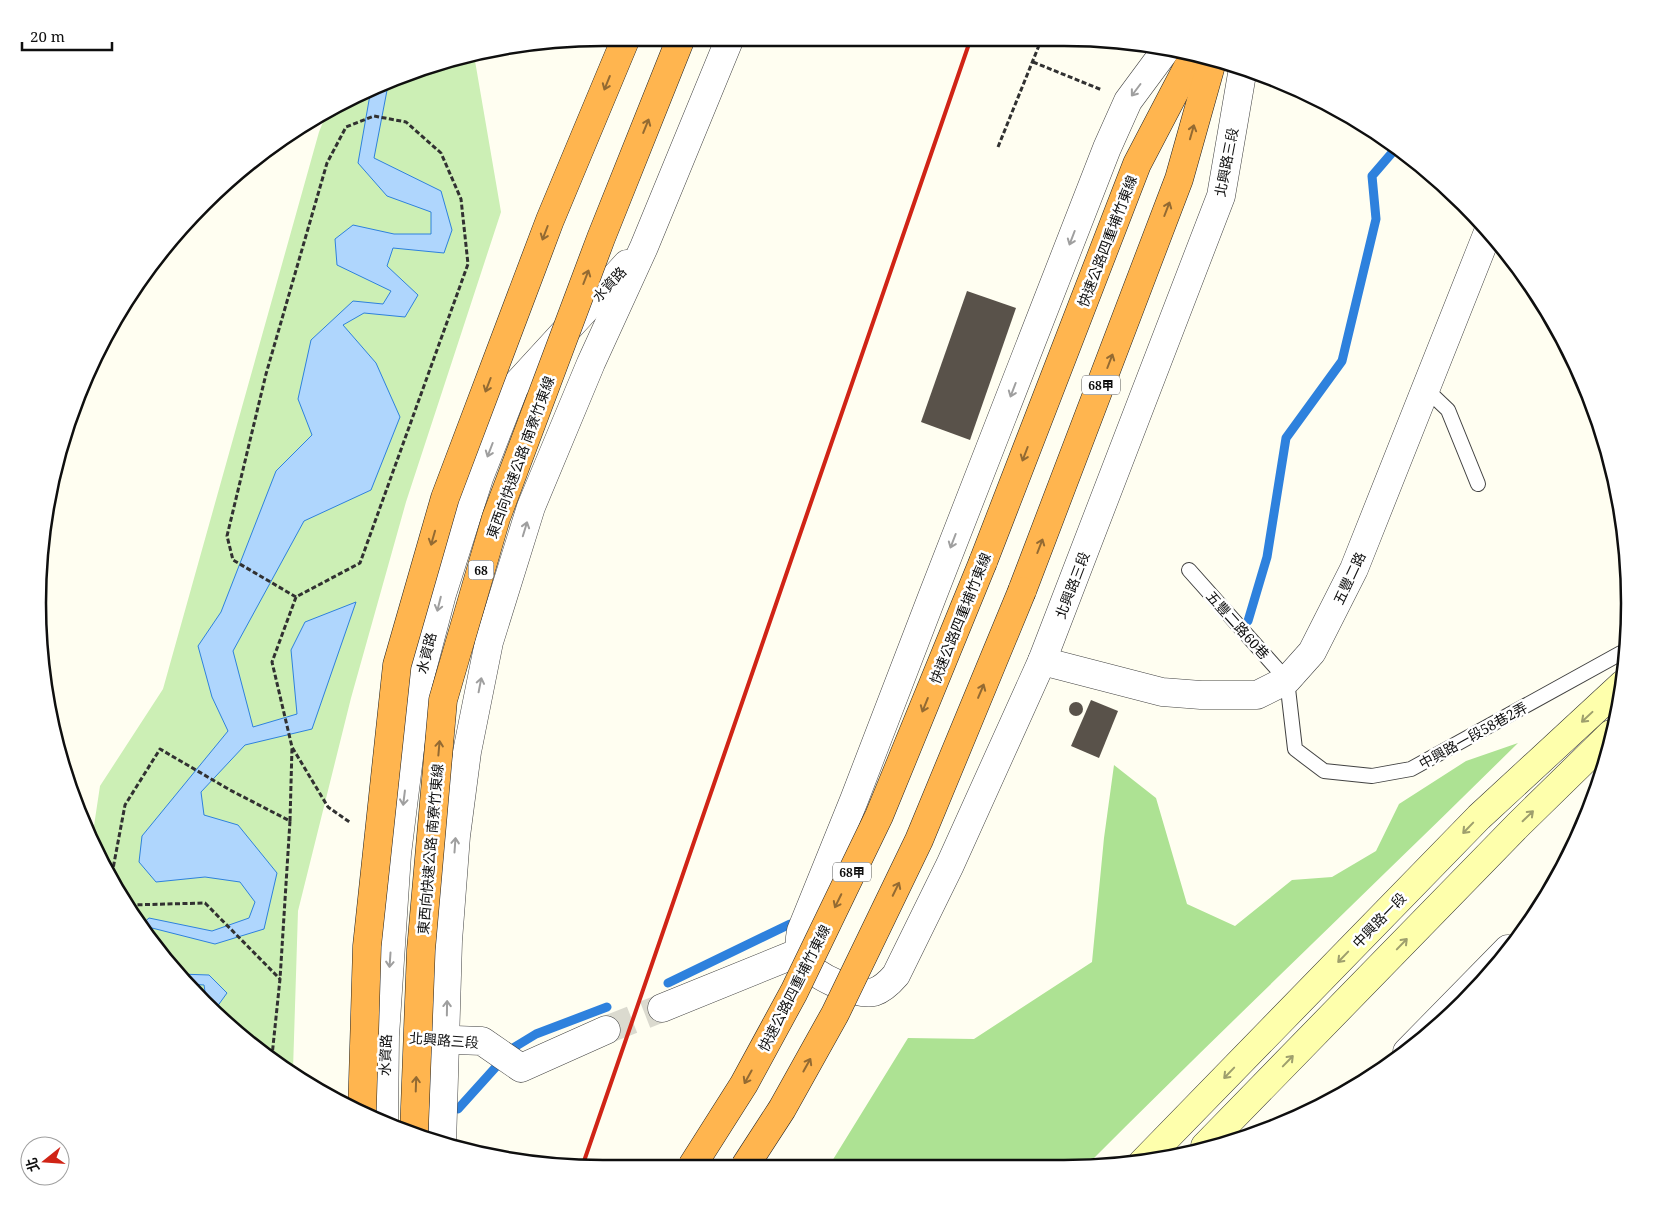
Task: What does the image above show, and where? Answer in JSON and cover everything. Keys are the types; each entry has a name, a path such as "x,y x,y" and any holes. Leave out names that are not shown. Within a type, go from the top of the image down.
{"highway":[{"path":"362,1104 367,946 397,664 445,498 550,220 623,46"},
{"name":"東西向快速公路 南寮竹東線","path":"414,1126 421,950 443,700 496,518 601,238 678,46"},
{"name":"快速公路四重埔竹東線","path":"696,1160 758,1059 794,992 879,816 983,562 1137,164 1191,61"},
{"name":"68甲","path":"749,1160 782,1110 835,1014 911,858 1022,591 1179,179 1211,66"}],"main road":[{"name":"中興路一段","path":"1151,1153 1479,817 1613,693"},
{"path":"1211,1140 1518,825 1603,742"}],"street":[{"name":"水資路","path":"442,1136 448,941 456,836 467,752 489,642 531,507 591,363 644,247 727,46"},
{"path":"662,1008 800,952 799,941 801,931 854,800 1107,148 1128,101 1162,55"},
{"name":"北興路三段","path":"800,952 804,962 812,970 850,989 864,993 876,991 888,984 896,975 950,865 1042,661 1221,196 1242,76"},
{"name":"五豐二路","path":"1042,661 1162,692 1256,695 1287,680 1312,652 1354,568 1485,239"},
{"name":"水資路","path":"384,1114 386,1036 397,854 418,685 442,594 479,478 515,386 644,247"},
{"name":"北興路三段","path":"386,1036 482,1041 521,1068 606,1030"}],"lane":[{"path":"1426,390 1448,410 1478,484"},
{"name":"五豐二路60巷","path":"1189,570 1287,680"},
{"name":"中興路一段58巷2弄","path":"1287,680 1295,749 1324,771 1372,776 1411,769 1618,654"}],"path":[{"path":"998,147 1039,46"},
{"path":"1033,62 1128,101"},
{"path":"273,1051 280,979 290,821 292,747 272,662 296,597 360,563 468,264 461,199 441,153 406,122 374,116 346,127 326,163 266,374 227,536 233,560 296,597"},
{"path":"292,747 328,807 359,828"},
{"path":"113,867 125,805 160,749 230,790 290,821"},
{"path":"136,905 206,903 280,979"}],"green space":[{"path":"475,61 501,212 406,502 351,698 298,911 293,1065 236,1022 184,970 140,912 121,881 94,827 100,786 163,689 319,132 325,121 390,89 424,76"},
{"path":"1518,743 1093,1159 833,1160 908,1038 974,1039 1092,962 1104,838 1114,765 1156,798 1187,904 1235,926 1292,880 1332,877 1376,851 1399,804 1466,761"}],"water":[{"path":"387,90 374,158 441,191 452,230 444,253 393,248 387,266 418,295 405,317 364,313 343,325 376,363 400,417 371,490 304,521 233,651 253,727 297,714 291,650 305,622 356,602 312,729 245,745 201,792 204,815 238,825 277,873 264,929 215,944 151,928 146,921 149,918 212,931 249,918 255,902 240,882 205,877 156,882 139,862 142,836 228,731 212,697 198,646 221,612 276,471 312,435 298,399 311,340 353,301 383,304 391,291 337,265 335,239 353,225 394,234 431,234 431,212 387,196 358,163 369,98"},
{"path":"188,974 209,975 227,993 218,1005 205,993 204,985 197,985"}],"building":[{"path":"967,291 1016,308 970,440 921,422"},
{"path":"1091,700 1118,711 1099,758 1071,746"},
{"path":"1076,702 1081,704 1083,709 1081,714 1076,716 1071,714 1069,709 1071,704"}],"waterway":[{"path":"1248,621 1267,557 1286,438 1342,361 1376,219 1372,176 1392,153"},
{"path":"668,983 790,924"},
{"path":"458,1109 513,1048 536,1034 607,1007"}],"tunnel":[{"path":"606,1030 662,1008"}],"railway":[{"path":"585,1159 968,46"}]}
